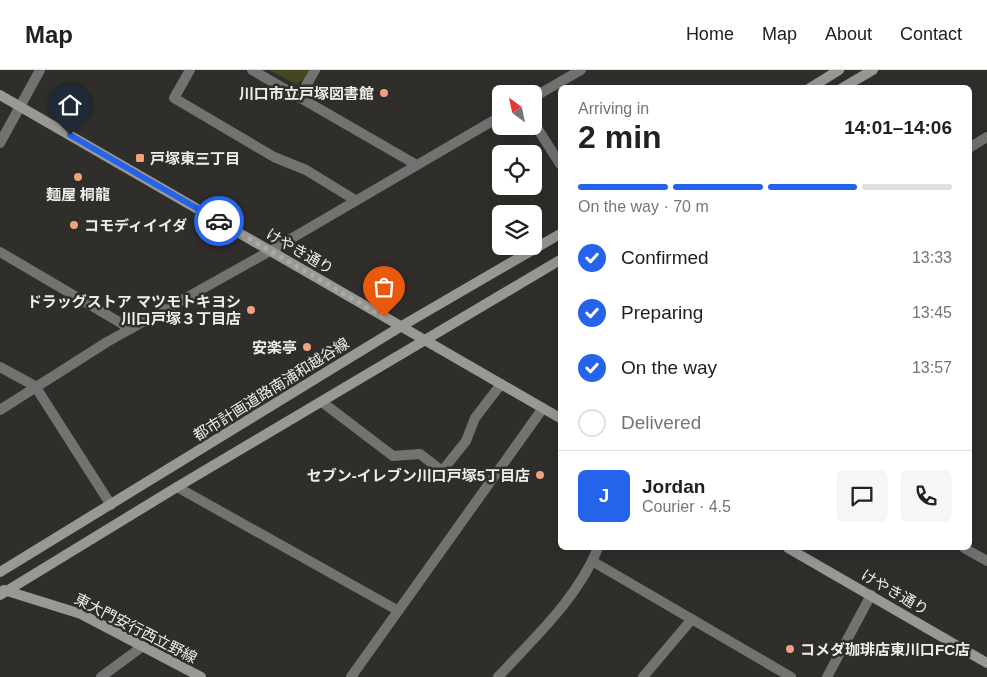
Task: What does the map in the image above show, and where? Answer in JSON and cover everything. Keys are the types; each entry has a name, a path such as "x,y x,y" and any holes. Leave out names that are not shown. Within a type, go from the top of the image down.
{"street":[{"path":"0,143 40,70"},
{"path":"190,70 174,98 274,158 290,162 306,170 355,200"},
{"path":"252,70 415,164"},
{"path":"299,98 315,70"},
{"path":"561,70 571,76"},
{"path":"542,92 581,70"},
{"path":"815,85 839,70"},
{"path":"847,85 873,70"},
{"name":"けやき通り","path":"0,95 558,417"},
{"path":"0,410 35,386 131,329 270,251 415,164 492,121"},
{"path":"542,135 558,161"},
{"path":"972,146 987,137"},
{"name":"都市計画道路南浦和越谷線","path":"0,572 400,326 558,235"},
{"path":"0,252 131,329"},
{"path":"2,592 558,261"},
{"path":"0,367 35,386 111,505"},
{"path":"322,402 393,456 420,454 442,471 466,441 475,418 501,384"},
{"path":"351,677 543,408"},
{"path":"177,487 397,610"},
{"path":"498,677 563,608 597,550"},
{"name":"けやき通り","path":"792,550 987,663"},
{"path":"968,550 987,560"},
{"path":"592,561 791,677"},
{"name":"東大門安行西立野線","path":"2,592 81,614 201,677"},
{"path":"827,677 871,595"},
{"path":"643,677 692,620"},
{"path":"101,677 143,646"},
{"path":"768,677 773,667"}],"green space":[{"path":"269,70 310,70 305,79 296,84"}],"way so far":[{"path":"219,221 384,317"}],"place":[{"name":"川口市立戸塚図書館","path":"384,93"},
{"name":"戸塚東三丁目","path":"140,158"},
{"name":"麺屋 桐龍","path":"78,177"},
{"name":"コモディイイダ","path":"74,225"},
{"name":"ドラッグストア マツモトキヨシ 川口戸塚３丁目店","path":"251,310"},
{"name":"安楽亭","path":"307,347"},
{"name":"セブン-イレブン川口戸塚5丁目店","path":"540,475"},
{"name":"コメダ珈琲店東川口FC店","path":"790,649"}],"route":[{"path":"70,135 219,221"}]}
